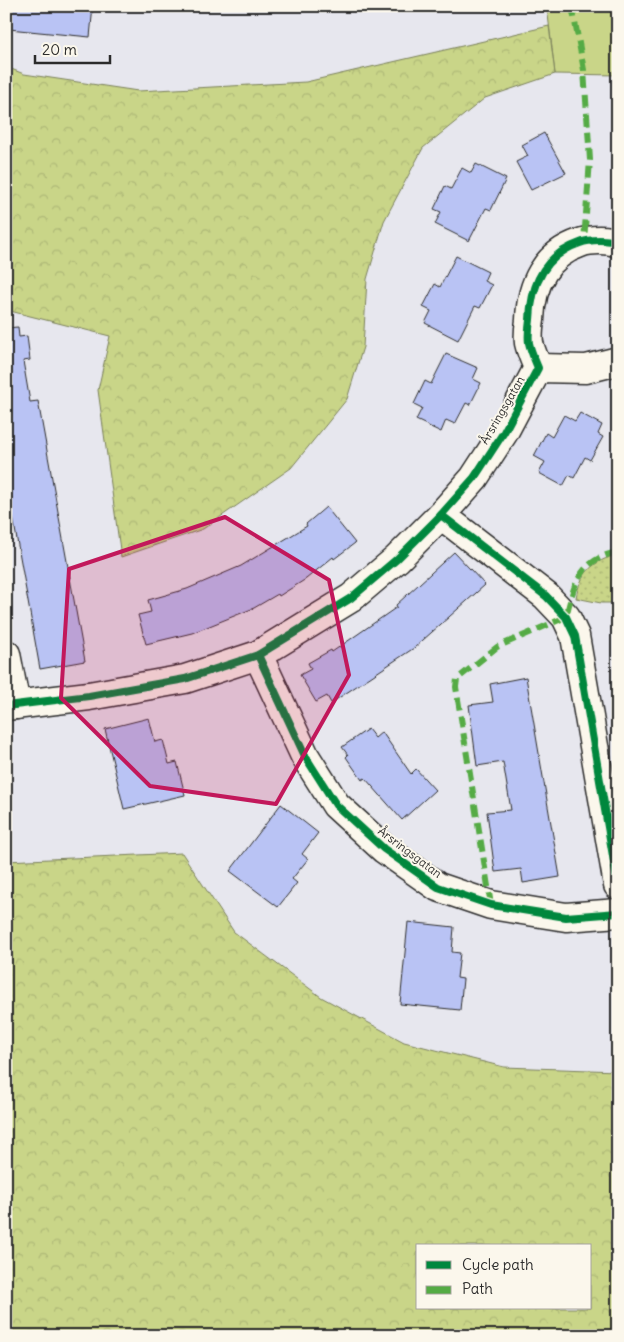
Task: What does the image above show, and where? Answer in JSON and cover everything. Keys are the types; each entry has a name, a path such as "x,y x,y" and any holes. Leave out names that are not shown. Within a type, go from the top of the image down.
{"street":[{"name":"Årsringsgatan","path":"6,654 11,705 89,696 184,679 258,655 352,598 397,559 441,515 474,478 504,432 538,368 529,342 530,312 535,284 546,263 566,248 584,242 613,241 618,243"},
{"name":"Årsringsgatan","path":"538,368 586,369 618,361"},
{"path":"441,515 546,596 566,617 575,636 618,885"},
{"name":"Årsringsgatan","path":"258,655 305,756 336,805 384,849 438,887 491,905 566,917 618,913"}],"highlighted area":[{"path":"225,517 329,580 349,675 276,804 150,786 61,698 69,569"}],"green space":[{"path":"547,6 618,6 618,75 555,74"},
{"path":"549,26 555,74 485,98 423,148 384,221 367,279 363,347 347,399 291,468 203,529 121,557 98,390 110,336 6,310 6,67 24,74 138,91 306,82"},
{"path":"618,555 618,603 601,603 576,598 584,575 589,569 601,560"},
{"path":"182,853 234,932 321,997 404,1042 504,1067 618,1071 618,1336 6,1336 6,861"}],"building":[{"path":"12,6 93,6 90,37 9,29"},
{"path":"544,133 566,173 531,190 516,162 528,156 522,145"},
{"path":"476,164 506,179 491,210 486,208 469,241 435,224 441,212 434,209 445,186 451,189 462,168 471,173"},
{"path":"456,256 488,272 484,281 492,285 480,308 475,306 458,340 425,323 431,311 423,307 435,284 440,287"},
{"path":"18,327 19,337 27,336 30,360 23,361 30,402 38,401 85,661 40,669 6,478 6,328"},
{"path":"446,354 478,368 473,379 481,383 470,405 466,403 455,424 446,420 441,432 416,420 422,408 414,404 425,381 431,384"},
{"path":"580,413 602,425 598,434 603,437 590,460 585,457 574,478 569,475 563,486 539,473 545,462 534,456 546,433 552,437 564,415 575,421"},
{"path":"326,507 355,543 334,559 333,557 306,579 279,596 278,594 254,608 192,633 146,644 138,615 151,612 148,600 187,589 241,566 307,526 306,524"},
{"path":"454,552 485,585 414,648 331,703 327,696 316,702 300,675 311,669 308,663 331,650 332,652 397,607 396,605"},
{"path":"526,677 560,877 523,883 521,869 495,872 487,812 511,810 503,762 477,766 469,705 493,702 490,684"},
{"path":"149,718 155,742 163,740 169,764 177,762 185,795 124,809 105,729"},
{"path":"368,729 375,738 382,732 411,774 416,769 435,790 402,820 365,778 362,780 346,757 348,755 342,747"},
{"path":"281,804 318,833 302,854 308,859 292,879 297,883 278,907 230,871"},
{"path":"408,922 454,927 452,952 460,953 457,978 463,979 460,1010 400,1004"}],"marked path":[{"path":"572,6 584,70 590,160 584,241"},
{"path":"491,905 456,687 457,679 497,647 566,617 576,584 587,567 605,555 618,552"}],"cycle path":[{"path":"6,706 89,696 185,679 258,655 351,598 397,559 441,515 474,478 504,432 538,368 529,343 529,332 533,294 542,272 549,263 568,248 594,240 618,243"},
{"path":"441,515 546,596 566,617 575,636 618,885"},
{"path":"258,655 305,756 336,805 384,849 438,887 491,905 566,917 618,913"}]}
